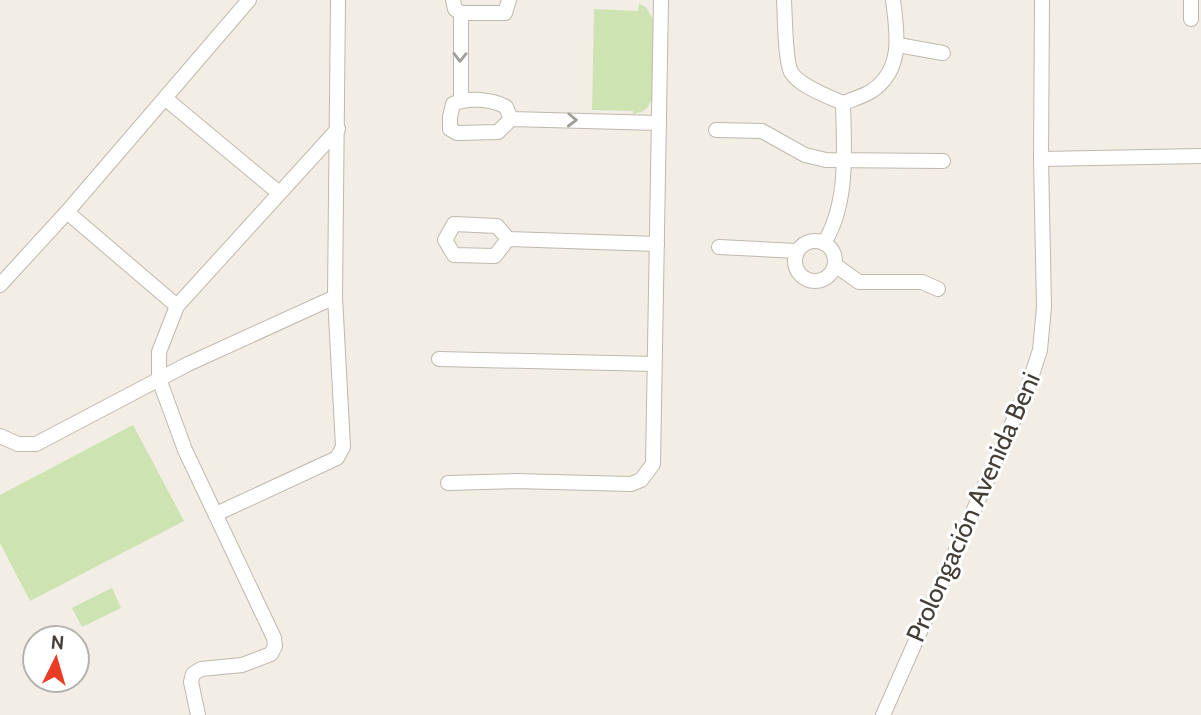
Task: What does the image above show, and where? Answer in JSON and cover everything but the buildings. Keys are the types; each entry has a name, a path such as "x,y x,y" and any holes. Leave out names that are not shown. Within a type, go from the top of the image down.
{"street":[{"path":"0,285 166,99 249,0"},
{"path":"216,514 337,458 343,447 335,297 338,0"},
{"path":"461,101 457,6 506,13 509,0"},
{"path":"448,483 515,481 631,484 641,480 653,464 661,0"},
{"path":"784,0 785,37 792,72 813,90 843,103 872,91 887,78 898,45 894,0"},
{"name":"Prolongación Avenida Beni","path":"883,715 1027,390 1040,350 1044,307 1042,0"},
{"path":"1191,0 1191,19"},
{"path":"898,45 943,53"},
{"path":"166,99 279,192"},
{"path":"511,118 506,107 496,101 461,101 453,104 450,128 457,133 498,132 511,118 659,123"},
{"path":"824,243 830,233 839,198 844,160 843,103"},
{"path":"198,715 191,682 193,674 201,669 242,665 271,654 275,646 274,638 185,450 159,379 159,352 177,306 338,129"},
{"path":"716,130 762,131 806,155 826,160 943,162"},
{"path":"1041,159 1201,156"},
{"path":"67,212 177,306"},
{"path":"508,239 656,244"},
{"path":"811,241 824,243 833,252 835,265 828,277 808,280 802,277 794,265 797,251 811,241"},
{"path":"719,247 797,251"},
{"path":"835,265 859,282 922,282 939,289"},
{"path":"0,436 18,444 36,444 254,332 335,297"},
{"path":"439,359 654,364"}],"green space":[{"path":"639,4 646,7 653,19 652,100 644,110 633,114 633,111 592,110 594,9 638,11"},
{"path":"133,425 184,521 30,601 0,543 0,495"},
{"path":"112,588 121,608 88,624 80,624 72,608"}]}
